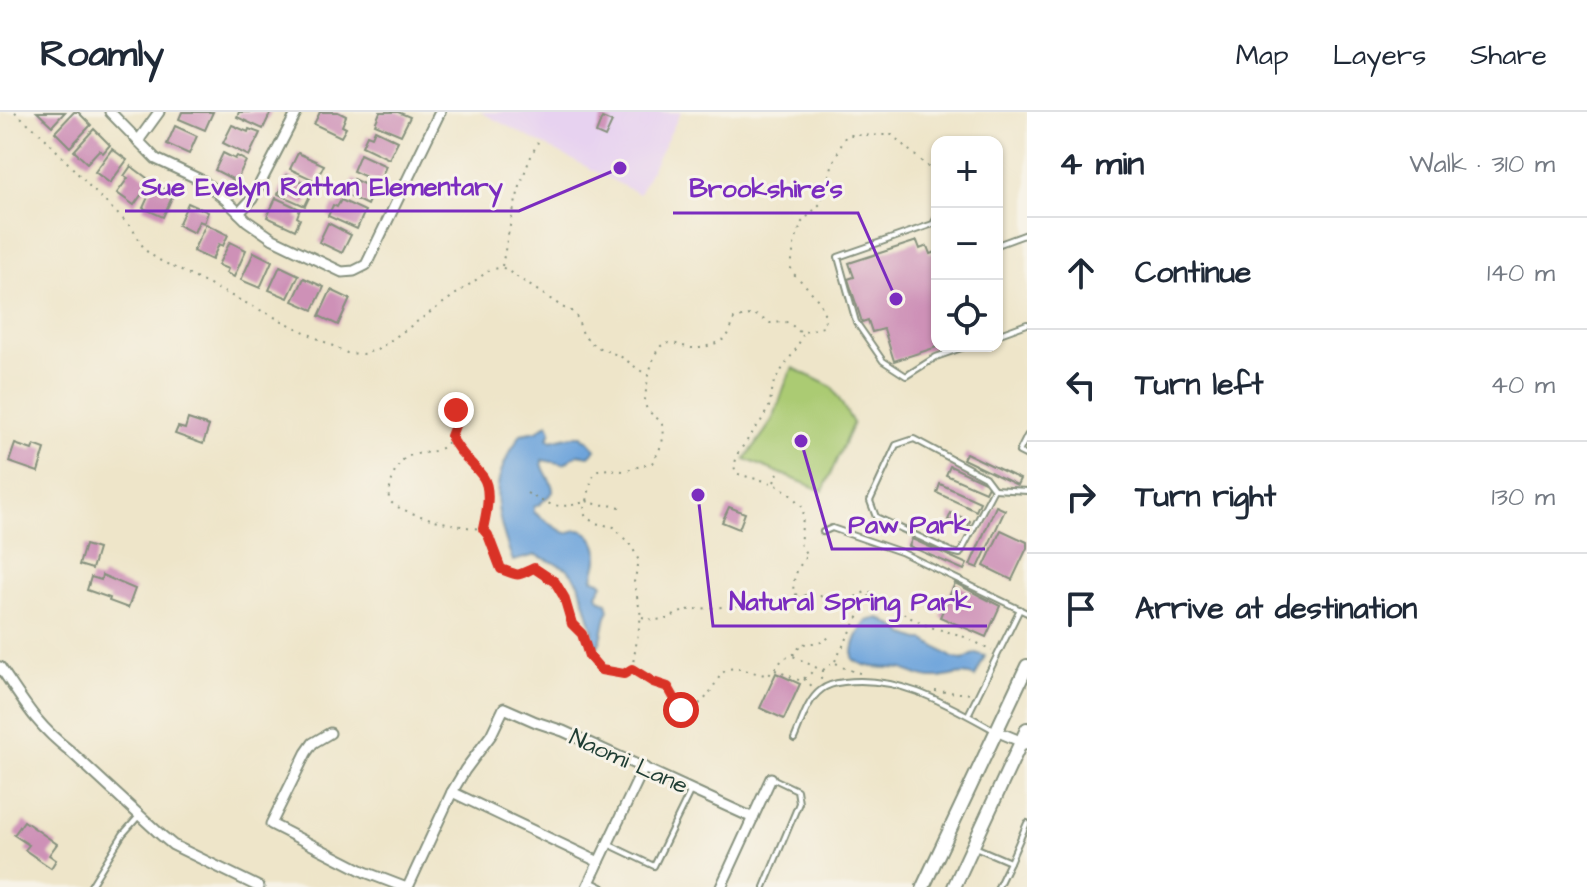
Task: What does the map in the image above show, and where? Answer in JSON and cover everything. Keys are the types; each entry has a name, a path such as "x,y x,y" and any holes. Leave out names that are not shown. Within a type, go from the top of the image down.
{"main road":[{"path":"923,887 1027,666"},
{"path":"954,887 1025,738"}],"street":[{"path":"110,112 156,159 203,181 247,221 273,239 342,272 366,265 440,112"},
{"path":"138,141 159,112"},
{"path":"239,213 252,199 297,112"},
{"path":"0,667 23,704 55,740 173,845 259,887"},
{"name":"Naomi Lane","path":"452,792 491,735 504,708 563,731 753,818"},
{"path":"996,731 1025,738"},
{"path":"330,733 313,743 306,753 271,824 365,872 406,887 452,792 599,862"},
{"path":"589,884 644,767"},
{"path":"721,887 771,778"}],"lane":[{"path":"931,226 838,257 856,322 883,361 906,376 950,352"},
{"path":"1003,243 1027,234"},
{"path":"1003,333 1027,324"},
{"path":"1027,436 1019,452 1027,456"},
{"path":"994,489 960,554 876,517 870,501 896,445 914,439 985,477 994,489 1027,491"},
{"path":"823,532 832,528 901,552 1027,613"},
{"path":"968,716 1020,609"},
{"path":"794,739 821,690 832,684 862,680 883,682 925,694 996,731"},
{"path":"764,887 799,803 797,790 771,778"},
{"path":"608,844 654,866 691,789"},
{"path":"90,887 123,834 139,815"},
{"path":"998,887 1027,823"},
{"path":"973,846 1010,862"},
{"path":"589,884 602,887"}],"path":[{"path":"15,112 44,137 132,228 145,250 157,259 347,353 362,354 377,350 490,270 502,267 564,308 573,310 585,337 595,346 624,358 648,375"},
{"path":"461,410 442,449 410,455 403,460 395,472 389,499 405,511 459,526 483,529 501,569 524,575 534,568 555,582 564,597 572,624 582,634 589,656 601,670 624,674 632,669 641,616 634,582 639,561 625,537 614,527 595,523 583,511 592,478 598,470 639,468 652,463 659,452 663,428 661,422 647,410 645,403 648,375 657,350 664,344 702,348 724,340 730,333 734,319 754,314 770,323 788,322 801,333 823,327 826,316 791,268 794,245 802,222 820,204 845,137 892,135 931,170"},
{"path":"502,267 507,233 525,172 538,142"},
{"path":"798,596 793,588 800,564 807,555 800,544 804,509 773,483 736,473 734,466 738,453 769,407 774,381 804,333"},
{"path":"451,436 460,452 485,479 487,494 483,529"},
{"path":"773,483 778,473"},
{"path":"527,493 558,507 587,501 620,507"},
{"path":"641,616 653,620 666,619 686,610 734,606 782,607 798,596 820,596 845,605 864,592 872,592 911,618 960,635 998,653"},
{"path":"834,662 872,592"},
{"path":"632,669 668,687 681,710 687,710 707,698 728,669 769,675 784,658 793,656 802,644 823,642 829,637"},
{"path":"793,656 823,671 821,690 811,687 804,679"},
{"path":"774,670 796,680 804,679 813,667"}],"shaded area":[{"path":"480,112 681,112 639,194"}],"green space":[{"path":"793,368 832,387 853,423 823,491 745,459 771,422"}],"water":[{"path":"548,423 551,431 548,438 551,441 582,436 596,449 589,456 578,454 564,464 542,460 553,492 534,507 534,512 566,533 585,532 596,544 598,555 593,579 603,584 597,594 607,603 609,610 598,646 593,641 579,583 567,568 536,555 513,561 500,521 497,500 500,474 505,462 521,434 537,431"},
{"path":"879,618 905,635 925,640 953,658 963,660 976,653 985,656 975,677 965,674 928,678 902,669 859,663 853,659 856,639 867,621"}],"building":[{"path":"37,112 65,112 52,126"},
{"path":"74,112 78,112 91,125 70,147 55,132"},
{"path":"182,112 213,112 205,130 179,119"},
{"path":"239,112 271,112 263,129 237,117"},
{"path":"320,112 338,112 346,116 342,126 346,128 341,137 314,124"},
{"path":"380,112 398,112 410,117 401,135 375,124"},
{"path":"602,118 612,122 605,137 596,133"},
{"path":"232,125 260,133 249,156 223,143"},
{"path":"175,126 197,136 189,154 167,144"},
{"path":"94,129 110,145 103,153 99,150 87,163 74,151"},
{"path":"375,130 398,141 389,159 362,146 367,135 372,137"},
{"path":"112,149 127,160 110,183 95,172"},
{"path":"223,153 246,161 236,181 215,170"},
{"path":"298,153 324,165 316,181 290,169"},
{"path":"360,154 386,166 379,183 353,171"},
{"path":"131,166 151,181 134,205 117,193 128,178 124,176"},
{"path":"287,175 314,187 305,206 278,194"},
{"path":"353,179 374,189 367,205 345,194"},
{"path":"154,184 174,193 163,217 143,208"},
{"path":"276,198 300,209 295,230 267,217"},
{"path":"341,200 365,211 357,229 328,216 333,205 337,207"},
{"path":"188,203 208,212 204,223 199,221 194,233 178,225"},
{"path":"328,223 351,235 342,253 319,242"},
{"path":"206,224 228,235 223,246 219,244 212,260 193,251"},
{"path":"917,241 920,249 927,246 931,254 931,349 894,361 884,329 872,332 868,320 862,322 848,279 854,277 849,263"},
{"path":"230,242 246,250 234,277 226,273 228,269 218,265"},
{"path":"254,252 272,261 260,288 241,280"},
{"path":"280,266 299,275 288,298 269,290"},
{"path":"304,278 324,287 313,310 293,301"},
{"path":"331,290 350,299 338,325 319,316"},
{"path":"188,419 209,426 203,444 175,434 178,427 185,429"},
{"path":"15,444 32,450 34,445 45,449 38,472 9,462"},
{"path":"966,453 1020,479 1017,485 963,459"},
{"path":"950,466 989,484 985,492 946,475"},
{"path":"940,484 980,502 976,511 937,493"},
{"path":"996,506 1005,510 978,568 970,565"},
{"path":"729,507 745,513 739,529 722,522"},
{"path":"951,513 970,521 967,529 948,520"},
{"path":"1001,530 1027,542 1012,580 984,566"},
{"path":"912,539 967,564 964,570 909,546"},
{"path":"85,545 98,549 92,569 79,565"},
{"path":"102,575 135,589 128,608 87,590 91,577 101,580"},
{"path":"955,583 1000,606 986,637 940,617"},
{"path":"776,673 800,684 784,719 760,708"},
{"path":"24,821 57,844 49,855 56,860 51,868 25,850 29,845 14,835"}],"place":[{"name":"Sue Evelyn Rattan Elementary","path":"620,168"},
{"name":"Brookshire's","path":"896,299"},
{"name":"Paw Park","path":"801,441"},
{"name":"Natural Spring Park","path":"698,495"}],"route":[{"path":"456,410 461,410 452,441 485,479 487,494 483,529 501,569 524,575 534,568 555,582 564,597 572,624 582,634 589,656 601,670 624,674 632,669 668,687 681,710"}]}
